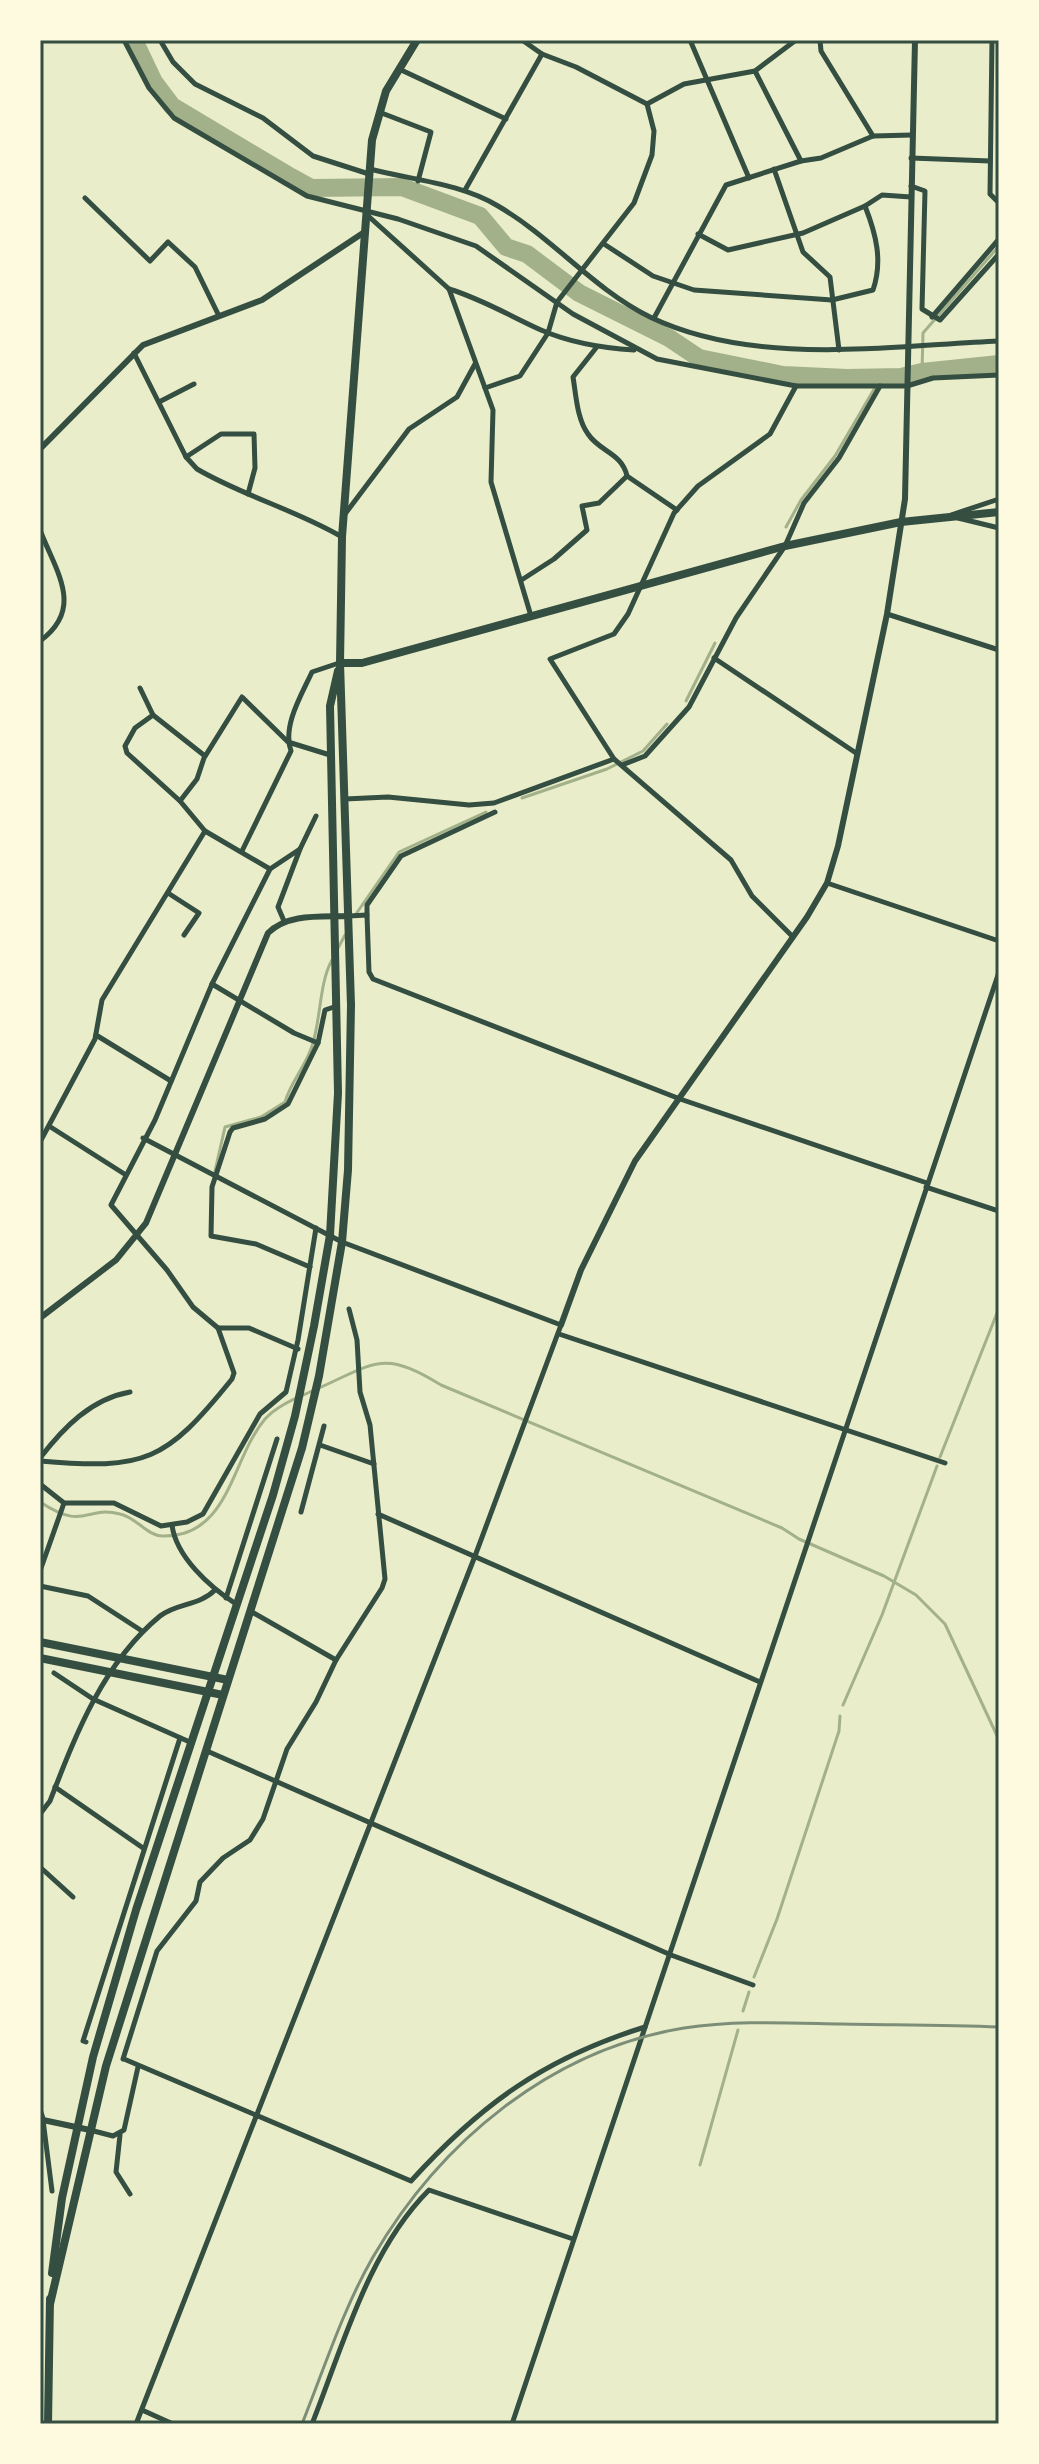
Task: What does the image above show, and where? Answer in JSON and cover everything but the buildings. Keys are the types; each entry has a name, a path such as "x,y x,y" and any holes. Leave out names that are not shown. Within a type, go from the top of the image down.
{"main road":[{"path":"50,2304 106,2066 252,1612 313,1402 342,1242 351,1090 340,663 343,517 363,233 378,112 398,69 417,40"},
{"path":"340,663 362,663 785,546 901,522 950,515 999,513"},
{"path":"48,2424 44,2360 57,2226 77,2126 136,1910 295,1416 330,1235 338,1093 338,1006 332,916 330,706 340,663"},
{"path":"40,1642 228,1680"},
{"path":"40,1658 223,1695"}],"street":[{"path":"124,40 149,88 174,118 307,196 398,219 476,246 557,302 657,359 711,372 796,386 907,386 933,378 999,375"},
{"path":"160,40 173,62 195,84 263,118 313,156 369,174 465,190 499,206 609,295 654,319 753,345 801,352 999,341"},
{"path":"485,388 520,376 548,333 557,302 634,203 652,155 654,131 647,104 576,67 542,54 522,40"},
{"path":"690,40 749,178"},
{"path":"647,104 684,84 755,71 796,40"},
{"path":"820,40 821,51 873,136"},
{"path":"136,2424 475,1556 561,1325 609,1209 635,1161 827,883 887,614 905,499 915,40"},
{"path":"992,40 990,194 999,203"},
{"path":"465,190 542,54"},
{"path":"398,69 506,119"},
{"path":"755,71 801,161"},
{"path":"991,102 999,102"},
{"path":"378,112 431,132 418,181"},
{"path":"654,319 721,190 774,169 821,158 873,136 912,135"},
{"path":"911,158 990,161"},
{"path":"774,169 803,252 830,277 839,350"},
{"path":"911,186 925,191 922,309 932,317 940,320 999,254"},
{"path":"698,234 728,250 796,232 803,233 865,206 882,195 911,197"},
{"path":"85,198 150,261 168,242 195,267 219,316"},
{"path":"604,244 653,276 694,290 832,300 873,290 877,278 877,237 865,206"},
{"path":"366,210 449,289 493,410 491,482 523,579 531,616"},
{"path":"40,449 134,352 166,335 262,300 363,233"},
{"path":"932,317 999,239"},
{"path":"449,289 479,298 548,333 596,348 639,350"},
{"path":"596,348 573,377 580,414 588,435 624,462 627,476 677,510"},
{"path":"134,352 186,457 197,469 248,494 316,521 342,537"},
{"path":"343,517 409,429 457,397 476,363"},
{"path":"159,402 194,384"},
{"path":"792,936 752,896 731,860 614,759 550,659 614,634 641,588 677,510 698,486 770,434 796,386"},
{"path":"621,766 645,756 689,707 714,658 785,546 804,503 839,458 880,386"},
{"path":"186,457 221,434 254,434 255,468 248,494"},
{"path":"523,579 587,530 582,506 599,503 627,476"},
{"path":"950,515 999,499"},
{"path":"950,515 999,528"},
{"path":"40,530 66,601 61,621 40,641"},
{"path":"887,614 999,650"},
{"path":"714,658 856,753"},
{"path":"242,851 291,751 288,742 291,724 312,672 340,663"},
{"path":"140,688 153,715 205,756"},
{"path":"180,801 197,779 205,756 242,697 288,742 330,755"},
{"path":"153,715 135,728 125,746 127,753 180,801 205,831 270,869"},
{"path":"345,799 388,797 469,805 494,803 614,759"},
{"path":"495,812 401,856 367,905 369,972 373,979 680,1099 999,1211"},
{"path":"284,921 278,907 316,816"},
{"path":"40,1142 96,1035 102,1000 205,831"},
{"path":"130,1392 106,1396 62,1429 40,1459 103,1466 151,1455 174,1444 193,1428 232,1379 234,1373 218,1328 193,1307 111,1205 171,1081 212,984 270,869 300,849"},
{"path":"827,883 999,941"},
{"path":"168,893 199,913 184,935"},
{"path":"40,1318 116,1260 138,1237 177,1154 268,933 284,921 367,915"},
{"path":"512,2424 999,972"},
{"path":"212,984 294,1033 318,1043"},
{"path":"310,1267 256,1244 211,1236 216,1174 230,1132 281,1111 318,1043 325,1010 338,1006"},
{"path":"96,1035 171,1081"},
{"path":"49,1126 126,1175"},
{"path":"143,1138 342,1242 561,1325"},
{"path":"40,1484 64,1503 114,1503 152,1524 172,1525 203,1514 232,1458 260,1414 286,1392 298,1349 316,1228"},
{"path":"349,1309 374,1464 385,1579 287,1749 278,1781 250,1840 223,1858 200,1882 196,1901 157,1951 122,2059 411,2181 469,2121 539,2071 591,2044 646,2026"},
{"path":"218,1328 249,1328 298,1349"},
{"path":"559,1334 945,1463"},
{"path":"301,1512 324,1426"},
{"path":"226,1598 277,1439"},
{"path":"320,1445 374,1464"},
{"path":"40,1571 64,1503"},
{"path":"378,1514 760,1682"},
{"path":"172,1525 174,1541 215,1590 236,1604"},
{"path":"40,1586 88,1596 142,1631"},
{"path":"40,1814 93,1699 142,1631 165,1612 203,1601 215,1590"},
{"path":"252,1612 336,1660"},
{"path":"54,1673 93,1699 192,1743"},
{"path":"86,2042 83,2041 180,1738"},
{"path":"206,1750 671,1955 753,1985"},
{"path":"55,1787 144,1848"},
{"path":"40,1867 73,1897"},
{"path":"130,2194 116,2172 120,2135 124,2130 138,2067"},
{"path":"40,2111 49,2148 52,2191"},
{"path":"43,2120 120,2135"},
{"path":"312,2424 362,2297 407,2218 429,2190 573,2239"},
{"path":"142,2410 173,2424"}],"waterway":[{"path":"134,40 154,82 172,106 291,177 311,188 402,187 480,216 506,247 527,254 579,293 669,338 699,358 783,375 847,378 901,377 999,364"},
{"path":"922,372 923,333 999,246"},
{"path":"786,527 801,500 835,456 880,379"},
{"path":"686,701 715,643"},
{"path":"522,798 607,769 643,751 667,724"},
{"path":"356,914 399,852 486,812"},
{"path":"337,950 345,935"},
{"path":"215,1171 225,1127 261,1117 285,1102 312,1046 325,979 332,960"},
{"path":"940,1457 999,1308"},
{"path":"319,1388 368,1366 392,1364 406,1367 441,1385 782,1528 799,1539 884,1576 916,1595 945,1624 999,1740"},
{"path":"40,1502 55,1511 76,1517 108,1512 120,1514 157,1535 185,1533 202,1524 216,1510 265,1419 281,1406 312,1391"},
{"path":"843,1705 882,1615 937,1466"},
{"path":"754,1977 777,1919 839,1731 840,1716"},
{"path":"743,2011 749,1992"},
{"path":"700,2165 738,2030"}],"railway":[{"path":"302,2424 352,2297 400,2215 431,2176 466,2140 503,2108 544,2080 588,2057 635,2039 704,2025 782,2023 999,2027"}]}
